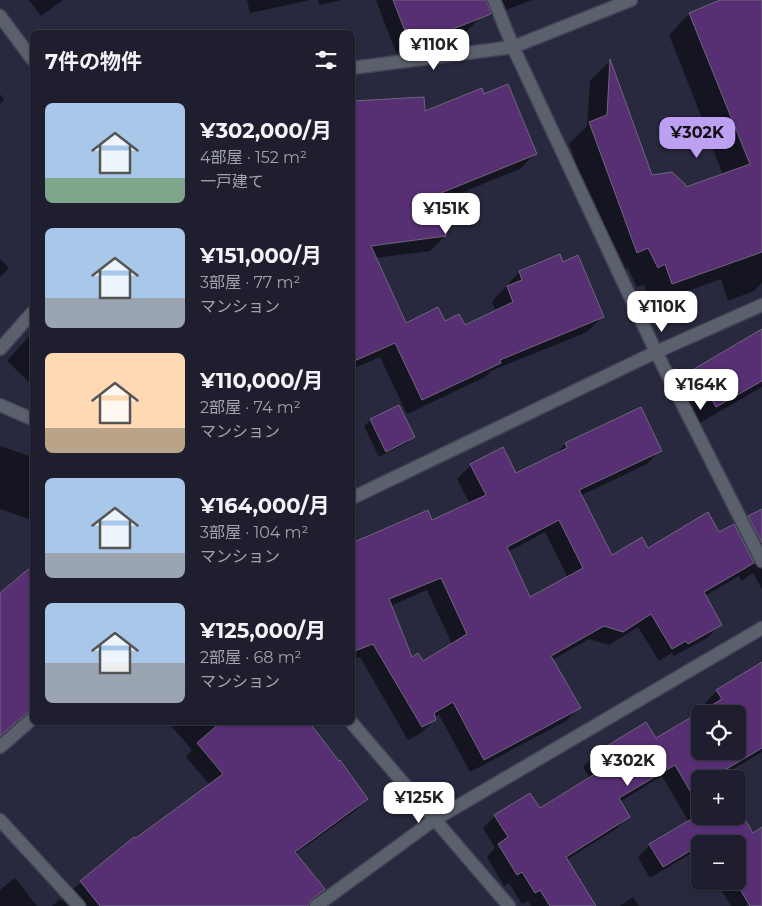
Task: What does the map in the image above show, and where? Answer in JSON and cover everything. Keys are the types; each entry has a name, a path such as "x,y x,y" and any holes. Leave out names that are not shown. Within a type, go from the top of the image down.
{"street":[{"path":"494,0 513,47 656,352 762,561"},
{"path":"355,68 513,47 631,0"},
{"path":"0,16 30,56"},
{"path":"355,497 656,352 762,305"},
{"path":"0,349 30,316"},
{"path":"0,405 30,418"},
{"path":"316,906 434,820 762,628"},
{"path":"0,747 30,721"},
{"path":"354,725 509,906"},
{"path":"0,820 80,906"}],"building":[{"path":"393,0 486,0 491,14 440,34 438,30 409,41"},
{"path":"720,0 762,0 762,252 672,284 665,264 658,268 648,248 637,253 589,122 607,115 610,59 652,175 672,172 686,187 750,164 689,13"},
{"path":"508,84 537,154 441,193 446,236 371,246 406,323 438,307 445,321 459,314 465,325 513,302 507,286 522,280 519,271 560,254 563,262 578,255 604,317 500,360 501,363 422,400 395,343 355,361 355,101 424,97 425,111 482,88 484,94"},
{"path":"762,329 762,381 716,407 694,369"},
{"path":"399,405 415,437 386,452 370,419"},
{"path":"641,407 662,451 579,490 612,555 642,537 648,548 708,512 719,532 734,524 754,563 704,592 722,625 688,644 686,641 672,649 651,614 623,632 604,626 551,656 581,708 484,760 453,702 434,713 436,720 422,727 373,644 355,651 355,542 428,510 432,520 486,495 470,464 503,447 516,473 567,448 565,443","holes":["559,520 583,568 530,597 507,547","441,578 467,634 423,661 418,653 412,657 389,599"]},
{"path":"762,509 762,543 748,516"},
{"path":"30,568 30,712 0,736 0,593"},
{"path":"762,662 762,748 746,757 746,705 712,705 722,699 716,690"},
{"path":"691,717 691,760 742,760 725,770 691,770 691,793 675,765 619,798 630,817 566,857 596,906 550,906 540,890 535,893 522,872 517,875 498,844 508,837 494,815 530,793 540,808 603,769 594,754 646,722 656,738"},
{"path":"218,725 311,725 368,799 295,852 325,889 311,900 308,906 100,906 80,881 134,837 136,838 223,774 197,743"},
{"path":"691,819 691,825 746,825 746,821 753,833 762,827 762,906 750,906 740,890 746,890 746,835 691,835 691,850 663,867 649,844"}]}
